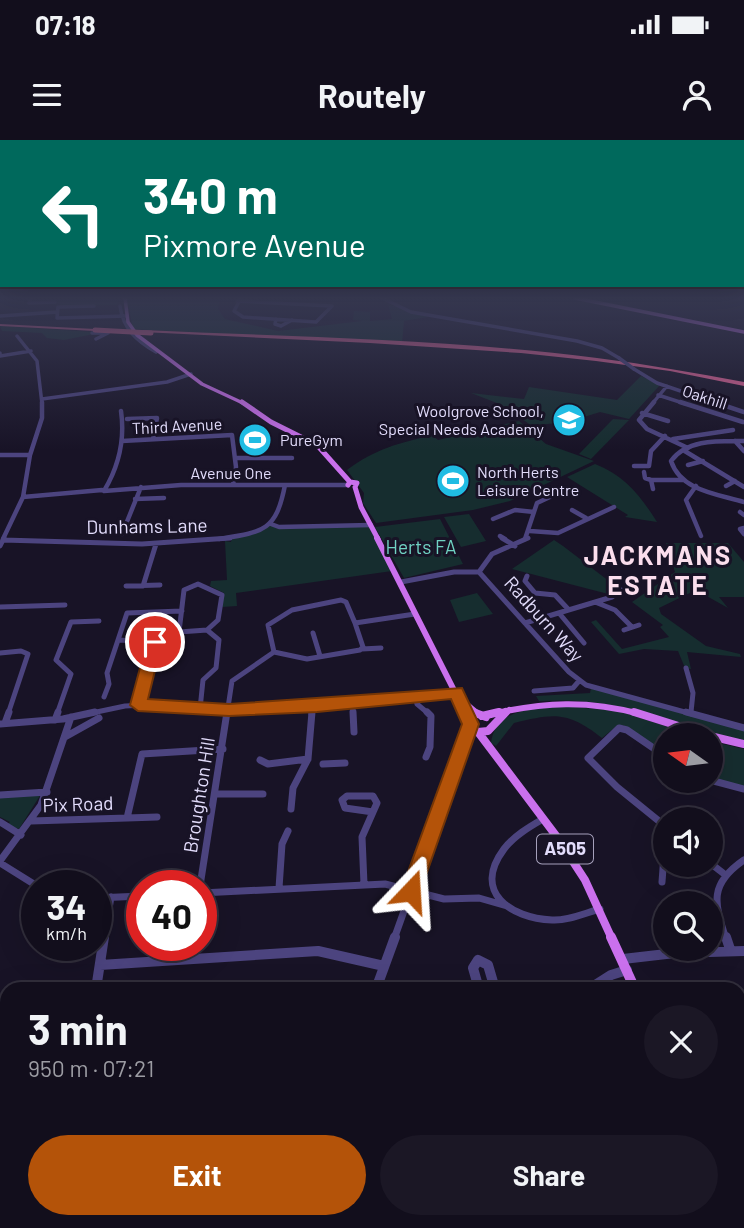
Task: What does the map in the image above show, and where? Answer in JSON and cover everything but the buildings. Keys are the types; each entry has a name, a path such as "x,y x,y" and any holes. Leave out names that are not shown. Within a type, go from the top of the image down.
{"highway":[{"path":"447,349 526,353 633,366 744,385"},
{"path":"472,349 532,352 631,363 744,385"}],"main road":[{"path":"154,349 216,389 317,445 351,484 474,727"},
{"path":"456,691 481,716 489,719 492,728 491,748"},
{"path":"474,727 481,716 567,702 610,705 675,723"},
{"path":"474,727 492,728 509,710"},
{"name":"A505","path":"474,727 585,880 632,982"},
{"path":"723,739 744,744"}],"street":[{"path":"152,349 156,352"},
{"path":"603,349 667,386 744,412"},
{"path":"0,353 1,356 31,351 41,377 42,399 42,418 30,455 23,497 1,543"},
{"path":"42,399 181,378 191,374"},
{"path":"667,386 642,413 639,419 643,426 673,439 744,487"},
{"name":"Oakhill","path":"658,395 743,422"},
{"path":"112,487 122,441 121,411"},
{"path":"642,413 668,421"},
{"path":"127,419 157,418 153,439"},
{"path":"673,439 733,430"},
{"name":"Third Avenue","path":"122,441 232,435 235,458"},
{"path":"634,466 649,466 651,451 665,436"},
{"path":"735,441 744,451"},
{"path":"744,441 685,449 674,455 671,464 684,480 744,502"},
{"path":"0,455 30,455"},
{"path":"233,485 235,458 292,458"},
{"path":"688,466 703,461"},
{"path":"644,472 645,478 652,485 661,486"},
{"path":"652,485 684,480"},
{"path":"726,486 735,481"},
{"name":"Avenue One","path":"23,497 102,489 107,492 112,487 351,484"},
{"path":"271,524 278,517 285,485"},
{"path":"696,486 686,500 702,536"},
{"path":"122,534 141,487"},
{"path":"479,572 492,554 526,540 539,502 567,489"},
{"path":"135,499 164,498"},
{"path":"530,531 556,533 612,506"},
{"path":"572,509 586,518"},
{"path":"493,519 515,510 534,512"},
{"path":"733,523 743,531"},
{"name":"Dunhams Lane","path":"1,543 156,544 245,536 271,524 279,527 317,524 371,525"},
{"path":"500,536 515,546"},
{"path":"143,586 156,544"},
{"name":"Radburn Way","path":"401,582 454,572 479,572 579,681 744,728"},
{"path":"527,576 525,581 535,593 555,595 568,609"},
{"path":"126,586 160,585"},
{"path":"118,640 174,641 179,632 186,586 205,585 222,595 218,620 207,630 179,632"},
{"path":"525,623 612,597 621,590"},
{"path":"362,649 355,623 346,601 343,600 292,610 268,625 274,652 306,659 381,648"},
{"path":"595,602 615,610 636,626 624,630"},
{"path":"0,607 65,605"},
{"path":"104,697 109,684 107,673 127,613 182,611"},
{"path":"559,612 584,643"},
{"path":"355,623 415,614"},
{"path":"55,720 71,674 56,660 71,622 99,621"},
{"path":"200,709 203,680 216,668 219,640 207,630"},
{"path":"313,633 320,656"},
{"path":"138,705 155,642"},
{"path":"0,653 21,651 28,654 3,724 55,720 106,708 138,705 165,704 229,710 312,706 456,691"},
{"name":"Broughton Hill","path":"203,870 233,680 274,652"},
{"path":"686,668 693,693 691,712"},
{"path":"534,691 573,688 579,681"},
{"path":"414,694 417,705 431,716 430,747 426,757"},
{"path":"352,702 354,732"},
{"path":"291,808 293,788 307,761 312,706"},
{"path":"21,876 0,862 31,821 47,792 71,717"},
{"path":"65,737 70,737 99,718"},
{"path":"378,982 465,739 474,727"},
{"path":"653,748 627,730 619,728 588,758 617,787 653,816"},
{"name":"Pix Road","path":"127,818 143,753 223,749"},
{"path":"260,760 268,764 307,761 320,764 345,763"},
{"path":"723,783 744,789"},
{"path":"0,794 47,792"},
{"path":"215,793 263,794"},
{"path":"364,884 362,837 373,812"},
{"name":"Pix Road","path":"31,821 157,817"},
{"path":"479,898 491,880 494,863 500,851 523,828 543,819"},
{"path":"0,822 21,835"},
{"path":"279,888 282,844 288,831"},
{"path":"723,873 744,860"},
{"path":"662,877 662,882"},
{"path":"722,877 715,900 730,949"},
{"path":"491,880 494,892 507,906"},
{"path":"217,892 364,884 395,886 444,899 479,898 551,920 600,909"},
{"path":"600,982 624,964 730,949 744,951"},
{"path":"100,965 318,951 384,966"},
{"path":"477,982 473,968 478,960 488,965 493,982"},
{"path":"97,982 101,961"}],"green space":[{"path":"641,376 660,385 629,419 600,412 568,422 537,425 535,428 502,405 471,393 524,399 529,387 617,400"},
{"path":"613,419 629,420 591,459 579,454"},
{"name":"North Herts Leisure Centre","path":"519,421 546,444 594,461 510,501 473,510 376,523 363,503 364,493 347,470 378,452 408,441 432,435 438,440"},
{"path":"595,464 615,474 631,487 657,522 625,517 628,515 567,477"},
{"path":"469,514 486,541 461,547 444,517"},
{"name":"Herts FA","path":"440,519 463,564 404,578 375,527"},
{"path":"271,524 279,527 317,524 368,525 392,571 236,593 237,606 222,607 224,593 210,586 211,581 227,580 225,541 231,542 232,538"},
{"path":"554,540 618,588 612,595 512,569"},
{"path":"666,543 728,543 744,562 744,597 719,597 728,608 696,590 659,608 661,614 706,646 740,654 741,657 687,652 691,669 685,668 678,651 644,649 619,654 591,622 596,620 622,649 669,637 660,627 663,625 632,602 675,572"},
{"path":"477,593 493,614 459,622 450,600"},
{"path":"591,688 718,723 679,723 620,707 569,701 539,701 536,696 590,693"},
{"path":"561,706 619,711 656,723 653,723 653,746 623,725 618,725 602,738 580,723 550,716 514,723 496,746 491,743 494,731 500,723 517,712"},
{"path":"723,724 744,730 744,742 723,737"},
{"path":"723,744 744,749 744,788 723,782"},
{"path":"41,794 19,829 7,825 10,822 0,817 0,796"}],"place":[{"name":"Woolgrove School, Special Needs Academy","path":"569,420"},
{"name":"PureGym","path":"255,440"},
{"name":"North Herts Leisure Centre","path":"453,481"}],"district":[{"name":"JACKMANS ESTATE","path":"658,571"}],"route":[{"path":"155,642 138,705 165,704 229,710 317,706 414,694 457,692 471,724 411,891"}]}
